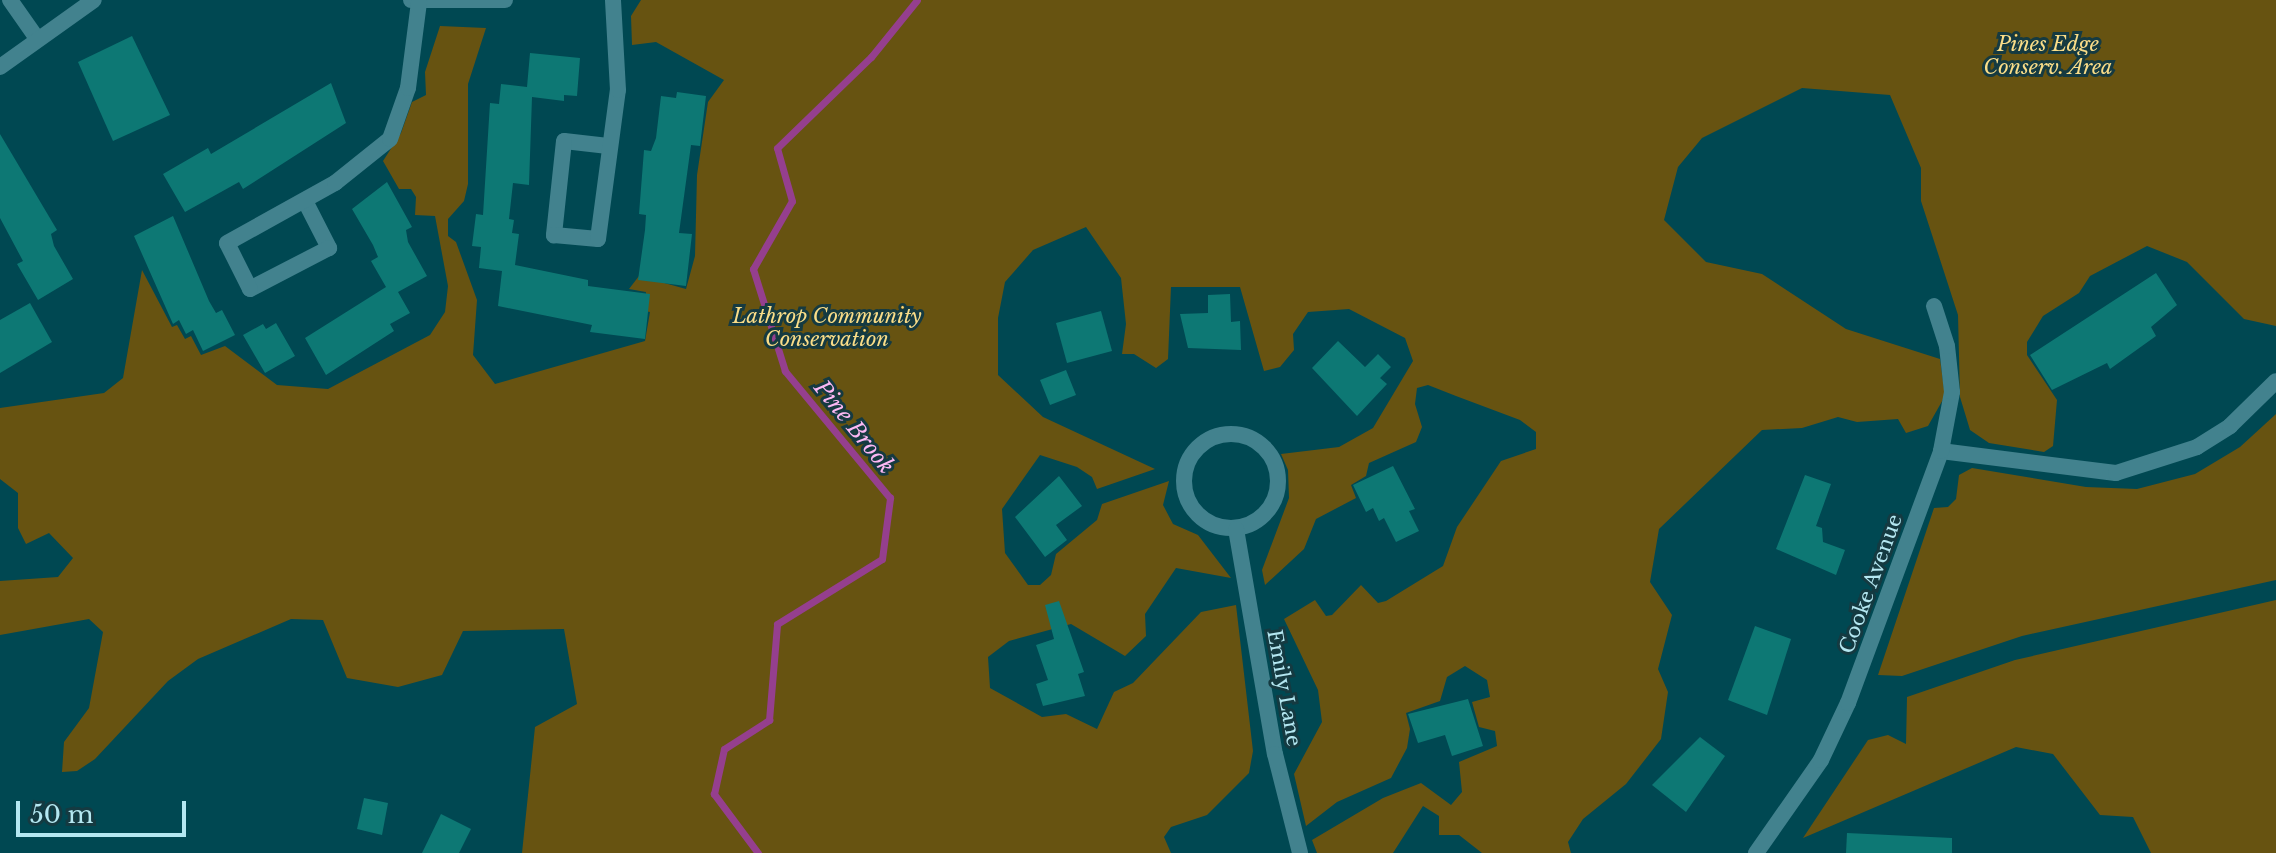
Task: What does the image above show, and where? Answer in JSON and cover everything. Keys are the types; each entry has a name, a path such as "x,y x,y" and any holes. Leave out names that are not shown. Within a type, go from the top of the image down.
{"street":[{"path":"10,0 36,37"},
{"path":"0,67 36,37 94,0"},
{"path":"305,201 329,248 250,289 227,243 305,201 390,139 408,88 415,1 505,0"},
{"path":"608,146 564,141 554,235 598,239 619,68 613,0"},
{"name":"Cooke Avenue","path":"1756,853 1821,760 1848,703 1941,451 1952,392 1947,346 1934,306"},
{"path":"1941,451 2116,473 2197,447 2230,426 2276,381"},
{"path":"1225,434 1256,441 1271,456 1278,476 1276,498 1264,516 1236,529 1215,526 1197,515 1183,487 1186,467 1196,449 1225,434"},
{"name":"Emily Lane","path":"1236,529 1275,754 1300,853"}],"green space":[{"path":"641,0 2276,0 2276,326 2244,319 2187,262 2147,246 2090,276 2079,293 2043,316 2027,342 2027,355 2057,400 2053,446 2044,452 1989,443 1970,430 1960,397 1958,315 1921,201 1921,168 1890,95 1802,88 1702,138 1678,167 1664,220 1706,262 1762,274 1846,329 1940,359 1945,396 1928,426 1906,433 1898,419 1857,422 1838,417 1802,428 1762,430 1659,529 1650,582 1672,615 1658,669 1668,692 1661,739 1626,784 1583,819 1568,842 1571,853 1482,853 1459,835 1439,835 1439,816 1423,806 1393,853 1317,853 1312,840 1383,798 1421,783 1451,805 1462,792 1459,762 1497,746 1495,731 1479,727 1472,702 1490,697 1487,680 1465,666 1447,677 1440,701 1406,713 1410,729 1407,748 1391,778 1337,802 1306,826 1294,774 1322,722 1318,690 1284,619 1315,600 1326,616 1332,615 1361,585 1378,603 1386,601 1443,566 1457,527 1501,461 1536,449 1536,432 1520,420 1428,385 1417,388 1415,404 1422,427 1416,442 1369,463 1366,476 1351,485 1356,498 1316,519 1304,549 1265,585 1262,570 1289,498 1288,470 1281,454 1339,447 1373,428 1413,361 1405,338 1349,309 1308,312 1293,334 1294,350 1280,367 1264,371 1240,287 1171,287 1168,359 1156,368 1134,354 1122,354 1126,324 1121,278 1086,227 1033,250 1005,282 998,318 998,375 1043,417 1155,469 1097,489 1092,477 1077,467 1040,455 1002,509 1005,553 1028,585 1040,585 1051,575 1056,554 1097,520 1102,504 1169,481 1163,505 1173,524 1198,535 1231,578 1176,568 1145,614 1146,636 1125,656 1071,624 1009,641 988,657 990,688 1042,717 1066,714 1097,729 1114,692 1133,683 1201,612 1236,605 1253,751 1249,773 1207,815 1171,827 1164,837 1171,853 522,853 535,727 577,704 564,629 463,631 442,675 398,687 347,678 323,620 291,619 198,659 168,681 95,759 77,771 62,772 64,742 89,708 103,632 89,619 0,635 0,581 58,577 73,558 49,533 26,544 18,528 18,493 0,479 0,408 104,393 123,378 142,270 172,327 177,325 185,339 191,336 201,355 225,346 277,385 328,389 430,335 445,312 448,286 435,216 415,215 416,197 411,189 399,189 383,161 401,133 412,102 426,95 425,72 440,26 486,28 468,84 468,184 464,201 448,219 448,236 456,242 477,300 473,355 495,384 645,341 650,312 644,311 646,292 629,289 639,276 686,289 695,256 697,175 708,102 724,80 656,42 632,45 631,16"},
{"path":"2276,414 2276,580 2022,636 1902,676 1878,675 1934,508 1948,507 1956,499 1959,475 1972,468 2086,487 2137,489 2195,474 2240,447"},
{"path":"2276,600 2276,853 2151,853 2133,817 2100,815 2053,754 2016,747 1803,838 1868,740 1888,735 1906,744 1907,697 2015,660"}],"building":[{"path":"132,36 170,115 113,141 78,62"},
{"path":"530,53 580,58 577,96 564,95 564,101 532,97 529,185 513,183 509,219 514,220 512,233 519,234 515,265 588,280 588,286 650,294 645,339 590,332 592,325 498,306 502,271 479,268 481,247 472,246 476,214 483,215 490,103 499,104 501,84 527,87"},
{"path":"331,83 346,123 243,189 239,182 185,212 163,174 208,148 211,154"},
{"path":"677,92 706,96 700,146 691,145 679,233 692,234 686,286 638,280 646,215 639,214 644,150 651,151 656,138 661,96 676,98"},
{"path":"0,134 57,230 51,234 54,246 73,279 38,300 17,264 23,261 0,218"},
{"path":"387,182 412,227 406,230 408,242 427,276 398,292 410,313 390,324 394,331 326,375 305,338 386,287 371,261 378,257 373,245 352,209"},
{"path":"173,216 209,301 216,313 222,310 235,335 203,351 193,330 186,334 179,320 173,324 134,236"},
{"path":"2156,273 2177,305 2151,327 2156,336 2110,369 2107,363 2052,390 2030,355"},
{"path":"1230,294 1231,322 1240,321 1241,350 1188,348 1180,314 1208,313 1208,295"},
{"path":"30,303 52,342 0,373 0,320"},
{"path":"1101,311 1112,351 1067,363 1056,323"},
{"path":"276,323 295,356 265,373 243,335 263,324 266,329"},
{"path":"1338,341 1365,367 1378,354 1391,367 1380,378 1387,384 1357,416 1312,368"},
{"path":"1066,370 1076,395 1050,405 1040,380"},
{"path":"1393,466 1415,509 1409,511 1419,531 1396,542 1384,518 1379,521 1373,508 1366,512 1353,485"},
{"path":"1805,475 1831,484 1816,526 1822,528 1823,542 1845,550 1836,575 1776,549"},
{"path":"1059,476 1082,506 1056,525 1067,540 1045,557 1015,517"},
{"path":"1059,601 1084,672 1078,674 1085,696 1043,706 1036,684 1048,680 1036,645 1054,639 1045,605"},
{"path":"1755,626 1791,639 1767,715 1728,700"},
{"path":"1468,699 1483,746 1452,756 1445,735 1418,743 1408,714"},
{"path":"1700,737 1725,756 1686,812 1652,785"},
{"path":"364,798 388,803 382,835 357,829"},
{"path":"441,814 471,829 459,853 422,853"},
{"path":"1847,833 1952,838 1952,853 1846,853"}],"waterway":[{"name":"Pine Brook","path":"758,853 714,794 724,749 769,720 777,624 882,559 890,498 785,371 753,269 792,201 777,148 871,57 917,0"}],"park label":[{"name":"Pines Edge Conserv. Area","path":"2048,56"},
{"name":"Lathrop Community Conservation","path":"827,328"}]}
